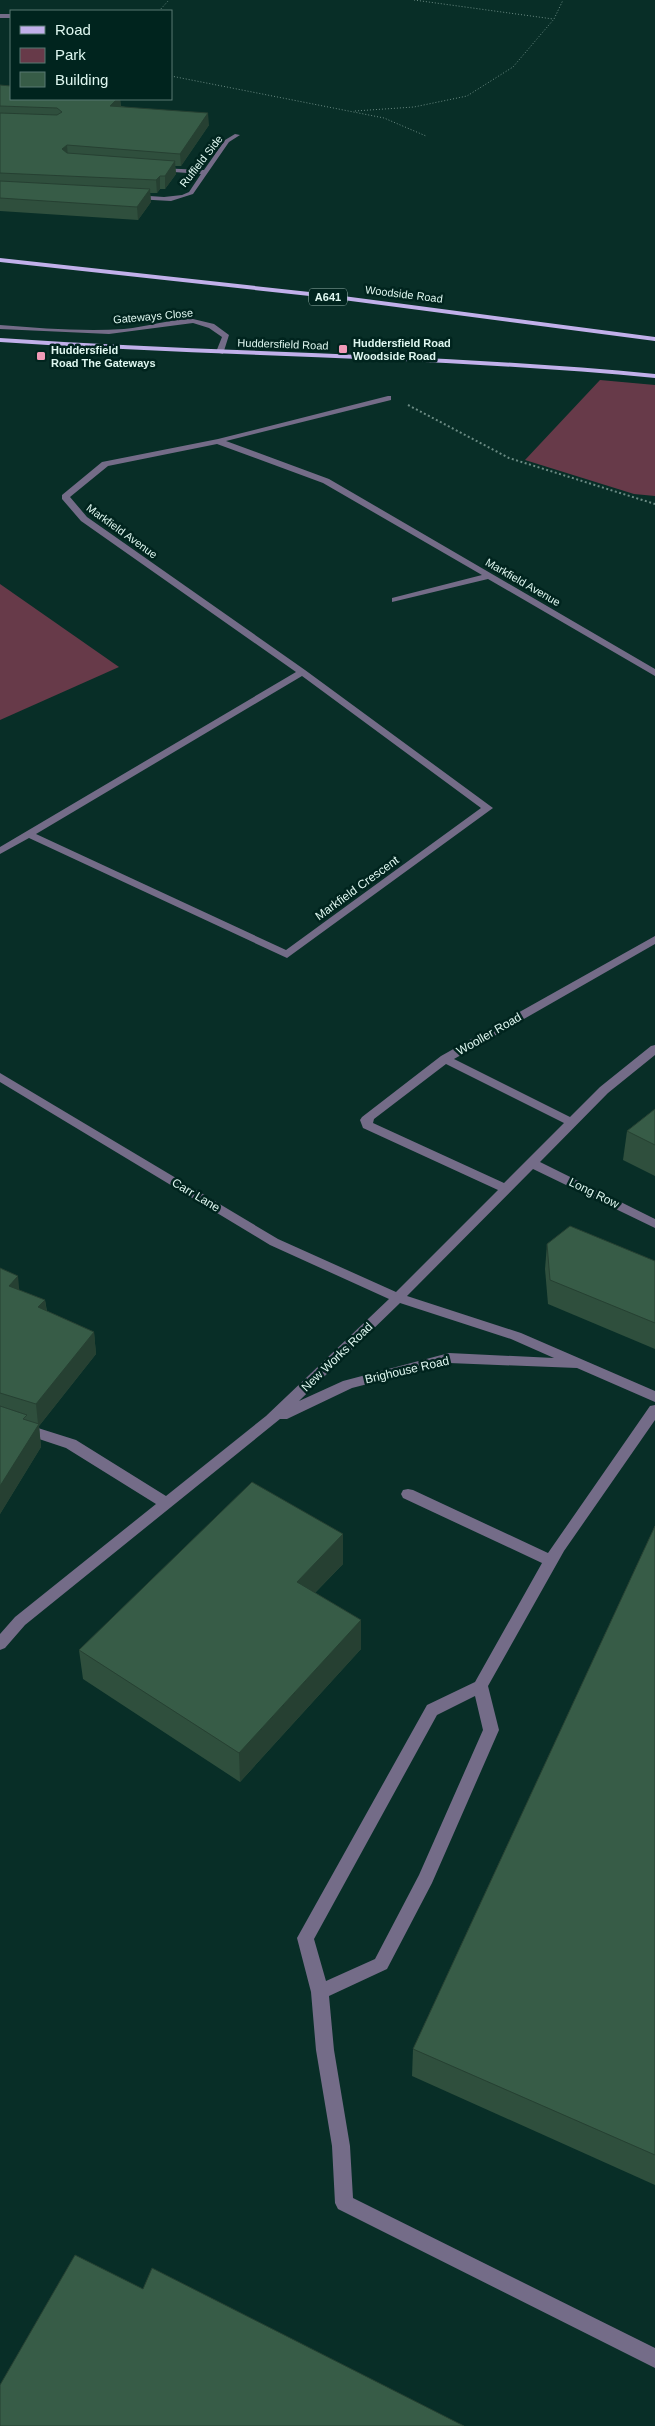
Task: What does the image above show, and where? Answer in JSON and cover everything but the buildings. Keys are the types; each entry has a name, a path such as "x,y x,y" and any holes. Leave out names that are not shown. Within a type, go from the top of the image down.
{"main road":[{"name":"Woodside Road","path":"0,260 141,274 540,322 655,339"},
{"name":"Huddersfield Road","path":"0,340 561,367 655,376"}],"street":[{"name":"Ruffield Side","path":"122,197 180,198 191,193 227,141 238,135"},
{"path":"156,169 204,172"},
{"name":"Gateways Close","path":"0,326 54,331 125,331 194,321 218,328 226,337 220,352"},
{"path":"218,440 388,398"},
{"name":"Markfield Avenue","path":"302,672 84,519 65,497 105,464 218,440 326,481 655,672"},
{"path":"394,600 490,576"},
{"path":"0,851 302,672"},
{"name":"Markfield Crescent","path":"28,834 287,955 488,808 302,672"},
{"name":"Wooller Road","path":"445,1059 655,939"},
{"name":"New Works Road","path":"0,1644 20,1621 270,1420 398,1298 604,1090 655,1049"},
{"path":"445,1059 370,1116 366,1120 367,1125 506,1189"},
{"name":"Wooller Road","path":"445,1059 571,1122"},
{"name":"Carr Lane","path":"0,1078 274,1242 398,1298"},
{"name":"Long Row","path":"532,1162 655,1224"},
{"name":"Brighouse Road","path":"398,1298 516,1336 655,1397"},
{"name":"Brighouse Road","path":"270,1420 348,1384 449,1358 581,1365"},
{"path":"655,1410 551,1561 480,1686 432,1710 305,1938 320,1992 325,2050 341,2146 344,2203 655,2358"},
{"path":"0,1421 71,1444 167,1504"},
{"path":"408,1494 551,1561"},
{"path":"320,1992 381,1964 426,1878 491,1730 480,1686"}],"path":[{"path":"160,10 170,0"},
{"path":"414,0 554,19"},
{"path":"351,111 414,107 467,96 513,67 554,19 563,0"},
{"path":"172,76 384,118 426,136"},
{"path":"388,398 423,410 509,458 655,504"}],"green space":[{"path":"600,380 655,385 655,496 634,494 525,460"},
{"path":"0,584 119,667 0,720"}],"place":[{"name":"Huddersfield Road Woodside Road","path":"343,349"},
{"name":"Huddersfield Road The Gateways","path":"41,356"}]}
